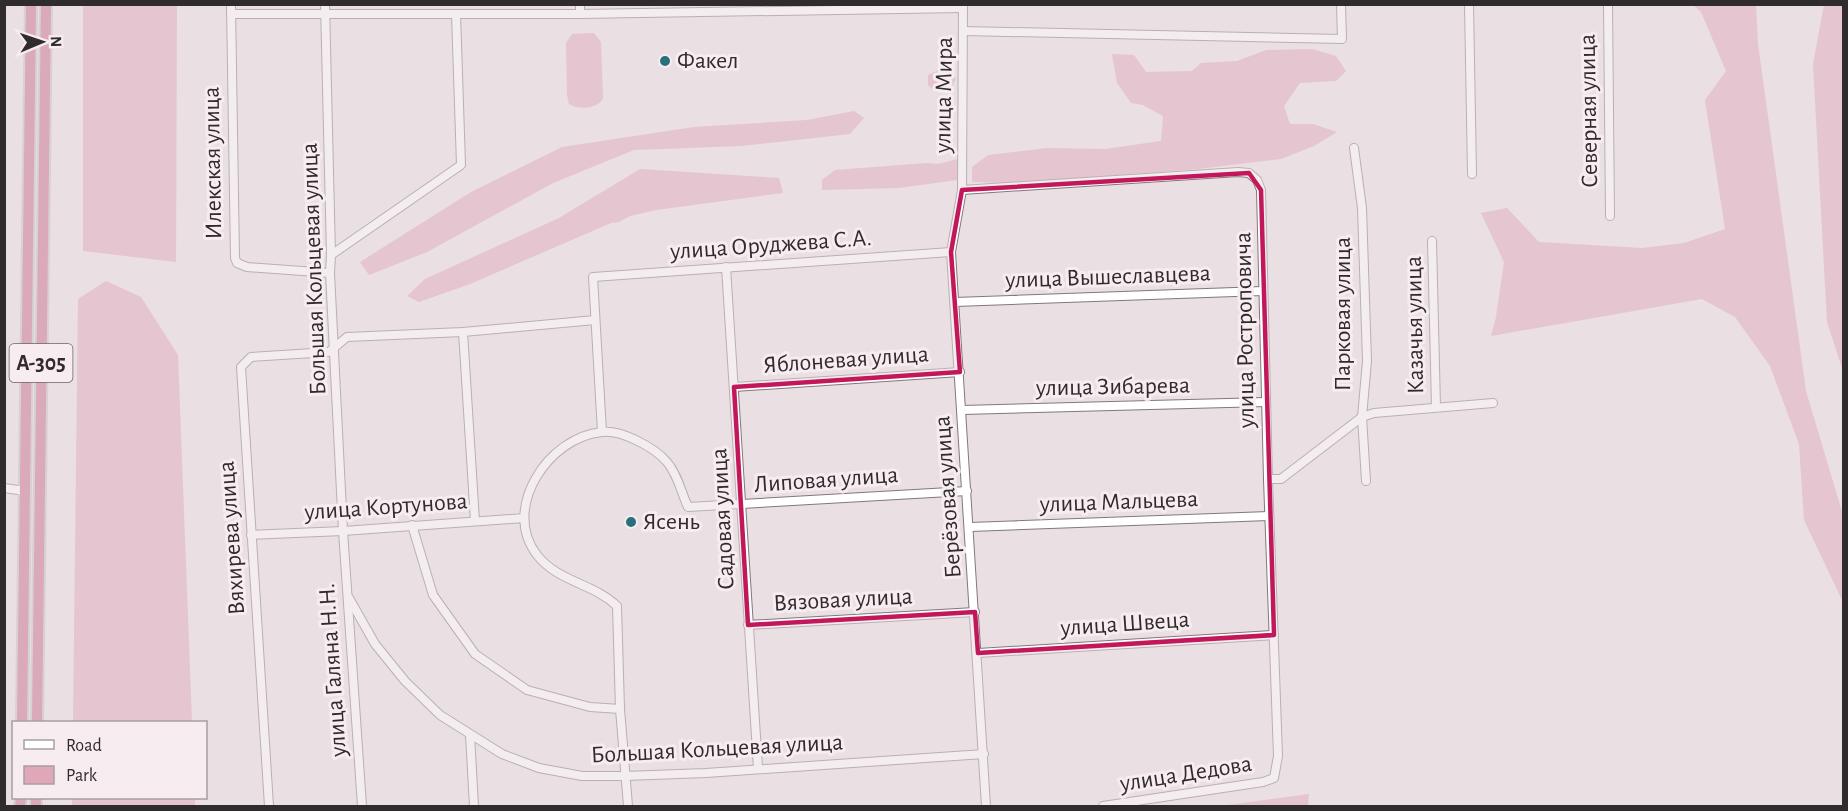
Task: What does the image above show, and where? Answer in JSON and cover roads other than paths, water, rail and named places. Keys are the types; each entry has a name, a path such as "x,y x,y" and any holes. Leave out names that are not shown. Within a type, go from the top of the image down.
{"highway":[{"name":"А-305","path":"22,721 31,4"},
{"name":"А-305","path":"37,721 46,4"}],"street":[{"name":"Илекская улица","path":"231,4 235,258 237,263 247,267 330,273"},
{"name":"Большая Кольцевая улица","path":"325,4 330,273 343,531"},
{"path":"580,4 580,14"},
{"path":"964,31 1342,39 1341,4"},
{"path":"1469,4 1472,174"},
{"name":"Северная улица","path":"1608,4 1610,216"},
{"path":"231,14 580,14 963,6"},
{"name":"улица Мира","path":"962,188 963,6"},
{"path":"331,255 461,165 456,14"},
{"name":"Парковая улица","path":"1354,148 1362,208 1366,361 1362,417 1366,481"},
{"name":"улица Ростроповича","path":"962,188 1249,173 1257,180 1261,190 1278,756 1274,778"},
{"name":"Берёзовая улица","path":"962,188 951,252 978,653 985,806"},
{"name":"Казачья улица","path":"1432,241 1436,407"},
{"name":"улица Оруджева С.А.","path":"595,320 593,278 951,252"},
{"name":"Садовая улица","path":"726,267 758,768"},
{"name":"улица Вышеславцева","path":"955,302 1263,291"},
{"path":"595,320 602,432 574,440 554,454 538,472 529,494 524,518 527,539 547,567 561,577 607,596 617,606 620,709 628,807"},
{"name":"Вяхирева улица","path":"269,807 241,367 251,357 329,352 347,337 463,332 595,320"},
{"path":"463,332 475,520"},
{"name":"Яблоневая улица","path":"734,387 960,372"},
{"name":"улица Зибарева","path":"962,410 1266,402"},
{"path":"1268,479 1281,479 1362,417 1374,413 1492,402"},
{"name":"Липовая улица","path":"602,432 624,436 655,450 668,463 678,479 688,507 967,491"},
{"path":"4,488 25,491"},
{"name":"улица Мальцева","path":"970,527 1269,516"},
{"name":"улица Кортунова","path":"250,535 524,518"},
{"path":"412,525 433,595 475,654 528,690 590,707 620,709"},
{"name":"улица Галяна Н.Н.","path":"343,531 362,807"},
{"name":"Большая Кольцевая улица","path":"347,594 375,644 405,681 440,715 502,754 539,768 582,776 625,776 984,754"},
{"name":"Вязовая улица","path":"748,625 975,612"},
{"name":"улица Швеца","path":"978,653 1274,634"},
{"path":"470,735 474,807"},
{"name":"улица Дедова","path":"1103,807 1263,782 1274,778"}],"place":[{"name":"Факел","path":"665,61"},
{"name":"Ясень","path":"631,522"}]}
